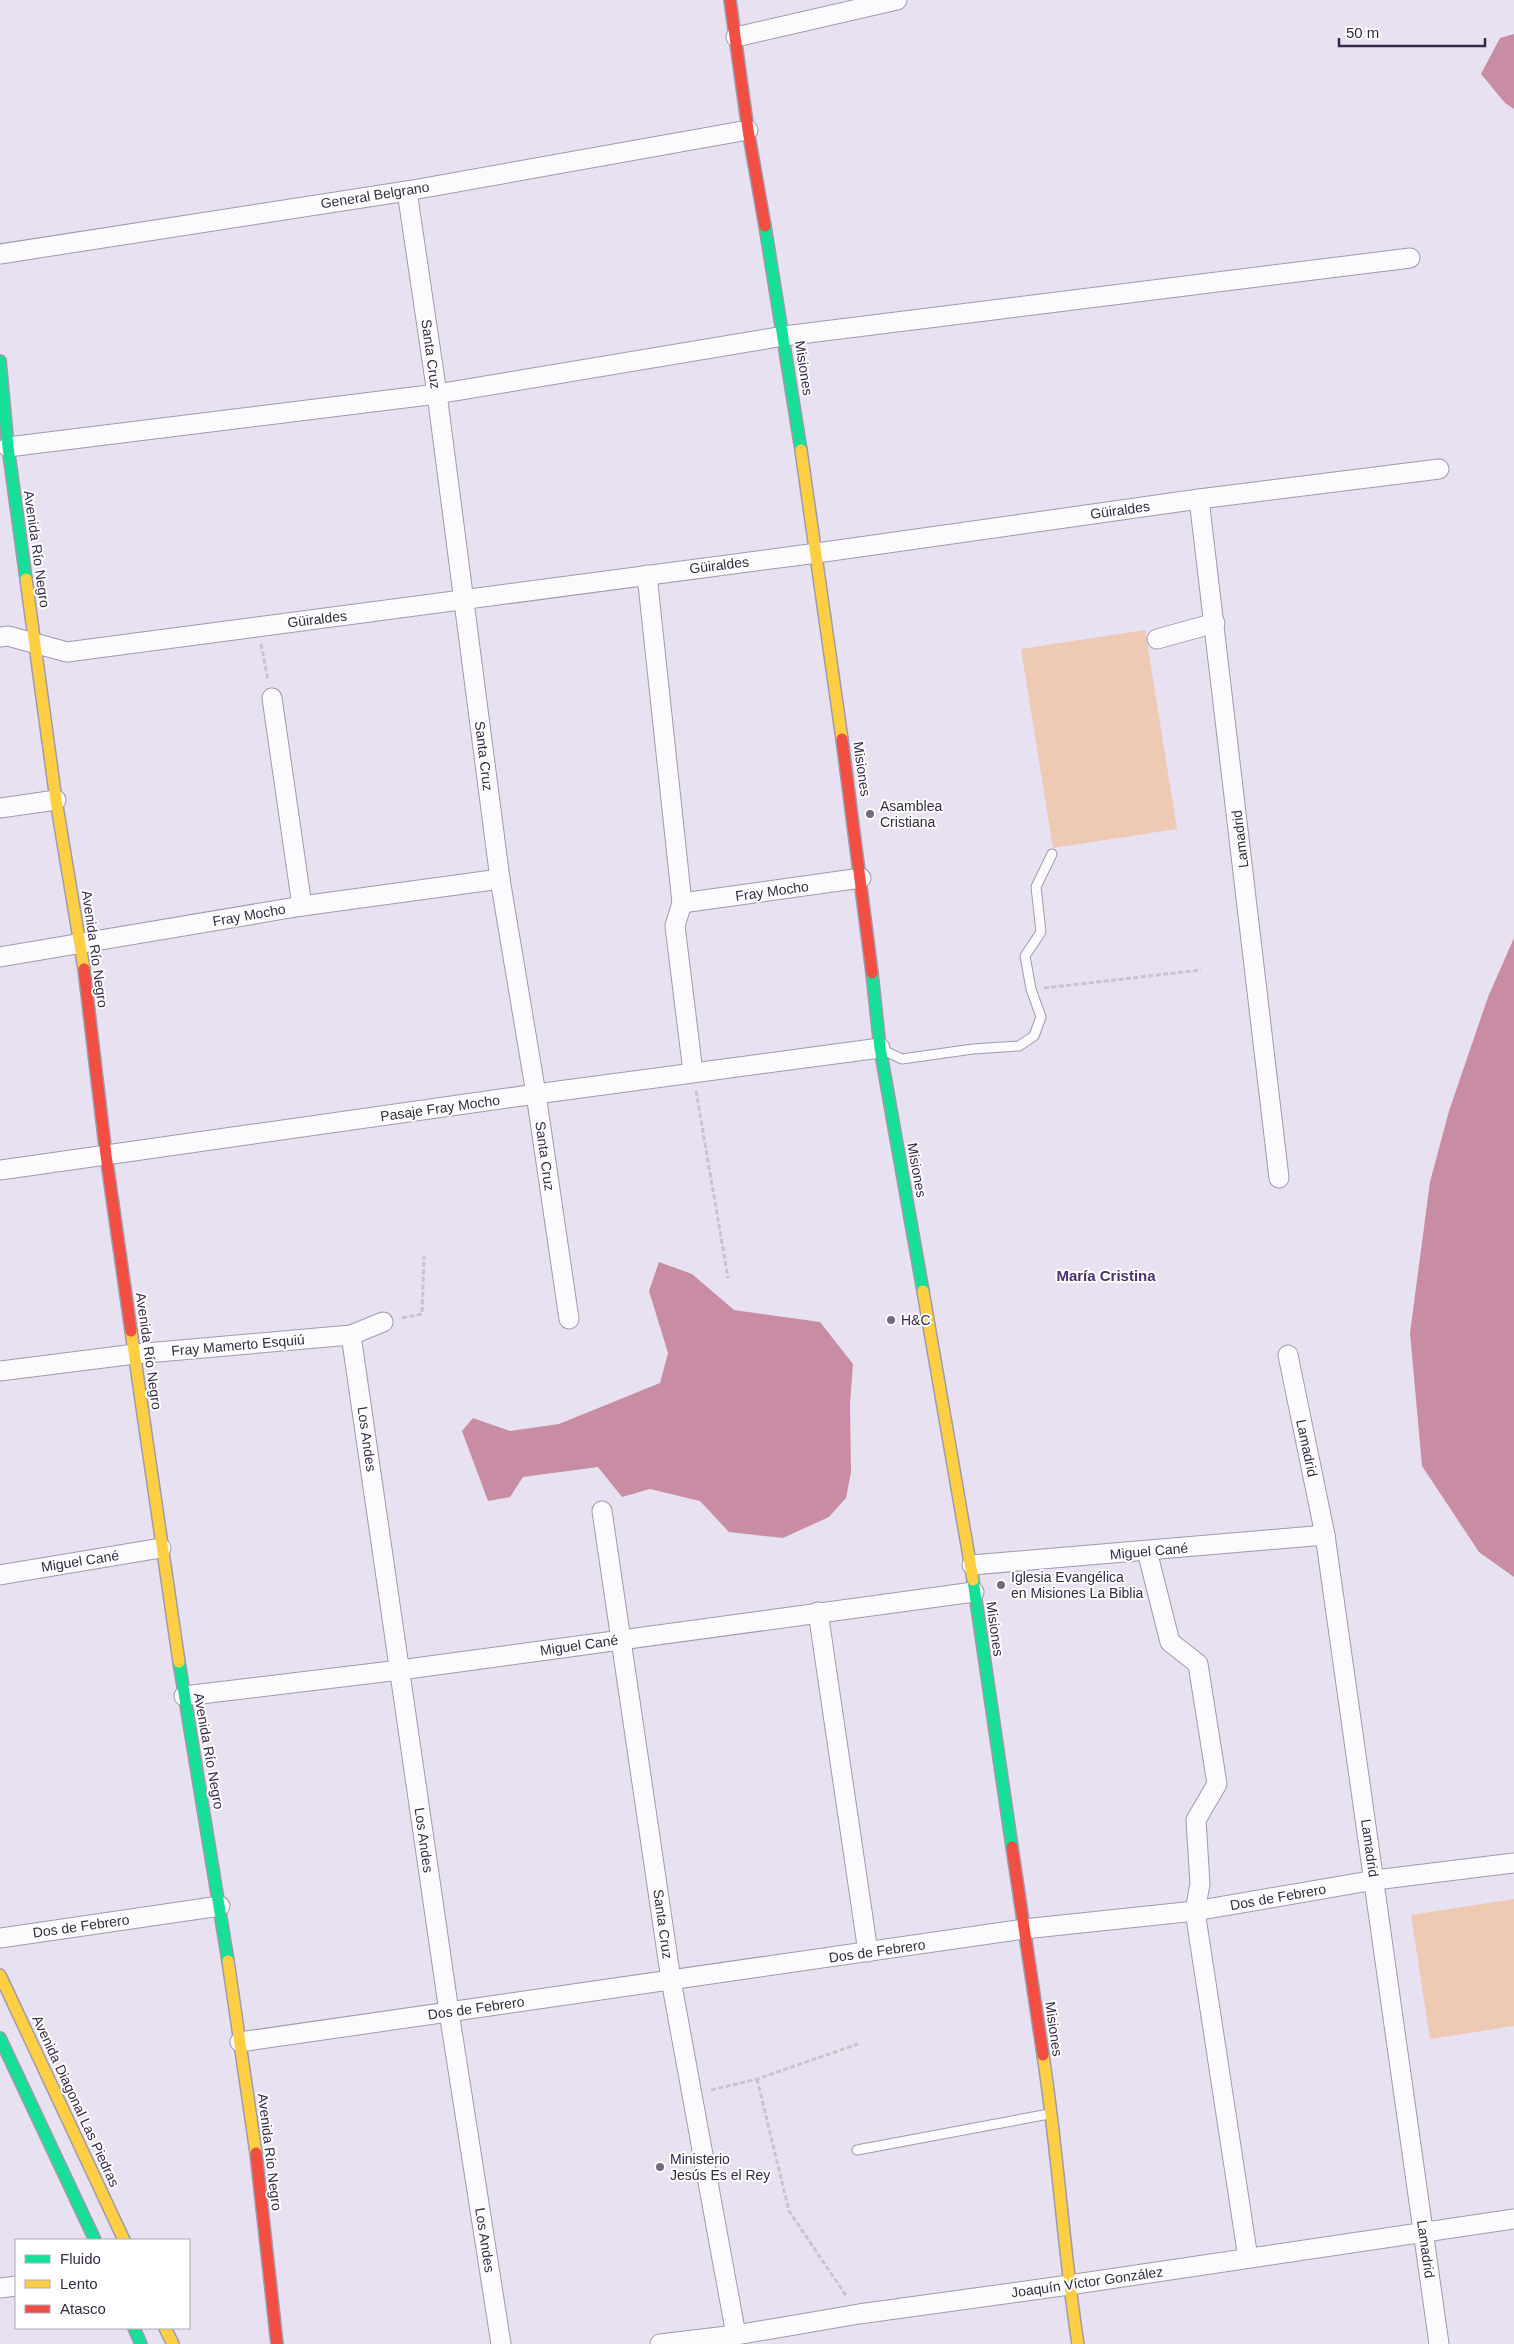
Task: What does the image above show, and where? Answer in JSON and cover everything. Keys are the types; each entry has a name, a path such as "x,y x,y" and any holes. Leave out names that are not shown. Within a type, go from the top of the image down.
{"street":[{"name":"Misiones","path":"730,0 748,130 784,336 817,553 861,878 880,1048 972,1565 974,1592 1052,2113 1078,2344"},
{"path":"736,37 897,0"},
{"name":"General Belgrano","path":"0,254 407,191 748,130"},
{"name":"Santa Cruz","path":"407,191 437,394 500,879 536,1094 569,1319"},
{"path":"8,447 437,394 784,336 1410,258"},
{"name":"Avenida Río Negro","path":"0,360 8,447 56,800 81,944 106,1156 161,1548 220,1906 258,2165 277,2344"},
{"name":"Güiraldes","path":"0,637 8,636 67,652 817,553 1199,499 1439,469"},
{"name":"Lamadrid","path":"1199,499 1279,1178"},
{"path":"648,575 682,903 675,926 693,1072"},
{"path":"1157,639 1215,623"},
{"path":"272,698 302,906"},
{"path":"0,808 56,800"},
{"name":"Fray Mocho","path":"682,903 861,878"},
{"name":"Fray Mocho","path":"0,957 302,906 500,879"},
{"name":"Pasaje Fray Mocho","path":"0,1170 693,1072 880,1048"},
{"name":"Fray Mamerto Esquiú","path":"0,1371 135,1354 351,1335 383,1322"},
{"name":"Los Andes","path":"351,1335 449,2012 502,2344"},
{"name":"Lamadrid","path":"1288,1355 1325,1534 1439,2344"},
{"name":"Santa Cruz","path":"602,1512 671,1980 736,2335"},
{"name":"Miguel Cané","path":"972,1565 1325,1534"},
{"name":"Miguel Cané","path":"0,1575 161,1548"},
{"path":"1146,1551 1170,1642 1198,1664 1217,1784 1196,1820 1200,1884 1195,1911 1248,2258"},
{"name":"Miguel Cané","path":"184,1696 400,1670 974,1592"},
{"path":"818,1612 868,1952"},
{"name":"Dos de Febrero","path":"240,2042 1024,1929 1195,1911 1375,1880 1514,1863"},
{"name":"Dos de Febrero","path":"0,1938 220,1906"},
{"name":"Avenida Diagonal Las Piedras","path":"0,1975 124,2239"},
{"path":"0,2038 94,2239"},
{"name":"Joaquín Víctor González","path":"660,2344 736,2335 859,2314 1070,2286 1514,2219"},
{"path":"0,2288 15,2286"},
{"path":"134,2329 141,2344"},
{"path":"165,2329 172,2344"}],"lane":[{"path":"880,1048 902,1059 973,1049 1018,1046 1034,1036 1041,1017 1031,989 1024,956 1041,932 1036,887 1052,854"},
{"path":"858,2150 1052,2113"}],"path":[{"path":"257,627 272,698"},
{"path":"1031,989 1201,970"},
{"path":"693,1072 728,1278"},
{"path":"383,1322 422,1314 424,1256"},
{"path":"692,2094 757,2079 858,2044"},
{"path":"757,2079 789,2210 859,2314"}],"shaded area":[{"path":"1514,34 1514,109 1505,103 1481,74 1500,38"},
{"path":"1145,630 1177,829 1053,848 1021,649"},
{"path":"1514,938 1514,1577 1479,1552 1422,1466 1410,1333 1430,1182 1449,1111 1488,997"},
{"path":"659,1262 692,1274 734,1310 820,1322 853,1364 850,1404 851,1472 846,1498 829,1517 783,1538 729,1532 700,1501 650,1489 622,1497 598,1467 523,1477 510,1497 488,1501 462,1431 473,1418 510,1431 559,1424 660,1383 668,1353 649,1291"},
{"path":"1514,1899 1514,2026 1430,2039 1411,1915"}],"traffic: fast":[{"path":"765,226 801,450"},
{"path":"0,361 8,447 26,579"},
{"path":"872,973 880,1048 923,1291"},
{"path":"973,1580 1012,1847"},
{"path":"179,1662 228,1961"},
{"path":"0,2038 95,2239"},
{"path":"134,2329 141,2344"}],"traffic: slow":[{"path":"801,450 842,739"},
{"path":"26,579 56,800 84,969"},
{"path":"923,1291 973,1580"},
{"path":"131,1331 179,1662"},
{"path":"228,1961 256,2153"},
{"path":"0,1975 124,2239"},
{"path":"1043,2055 1078,2344"},
{"path":"166,2329 173,2344"}],"traffic: jam":[{"path":"730,0 748,130 765,226"},
{"path":"842,739 872,973"},
{"path":"84,969 106,1155 131,1331"},
{"path":"1012,1847 1043,2055"},
{"path":"256,2153 277,2344"}],"place":[{"name":"Asamblea Cristiana","path":"870,814"},
{"name":"H&C","path":"891,1320"},
{"name":"Iglesia Evangélica en Misiones La Biblia","path":"1001,1585"},
{"name":"Ministerio Jesús Es el Rey","path":"660,2167"}],"district":[{"name":"María Cristina","path":"1106,1276"}]}
